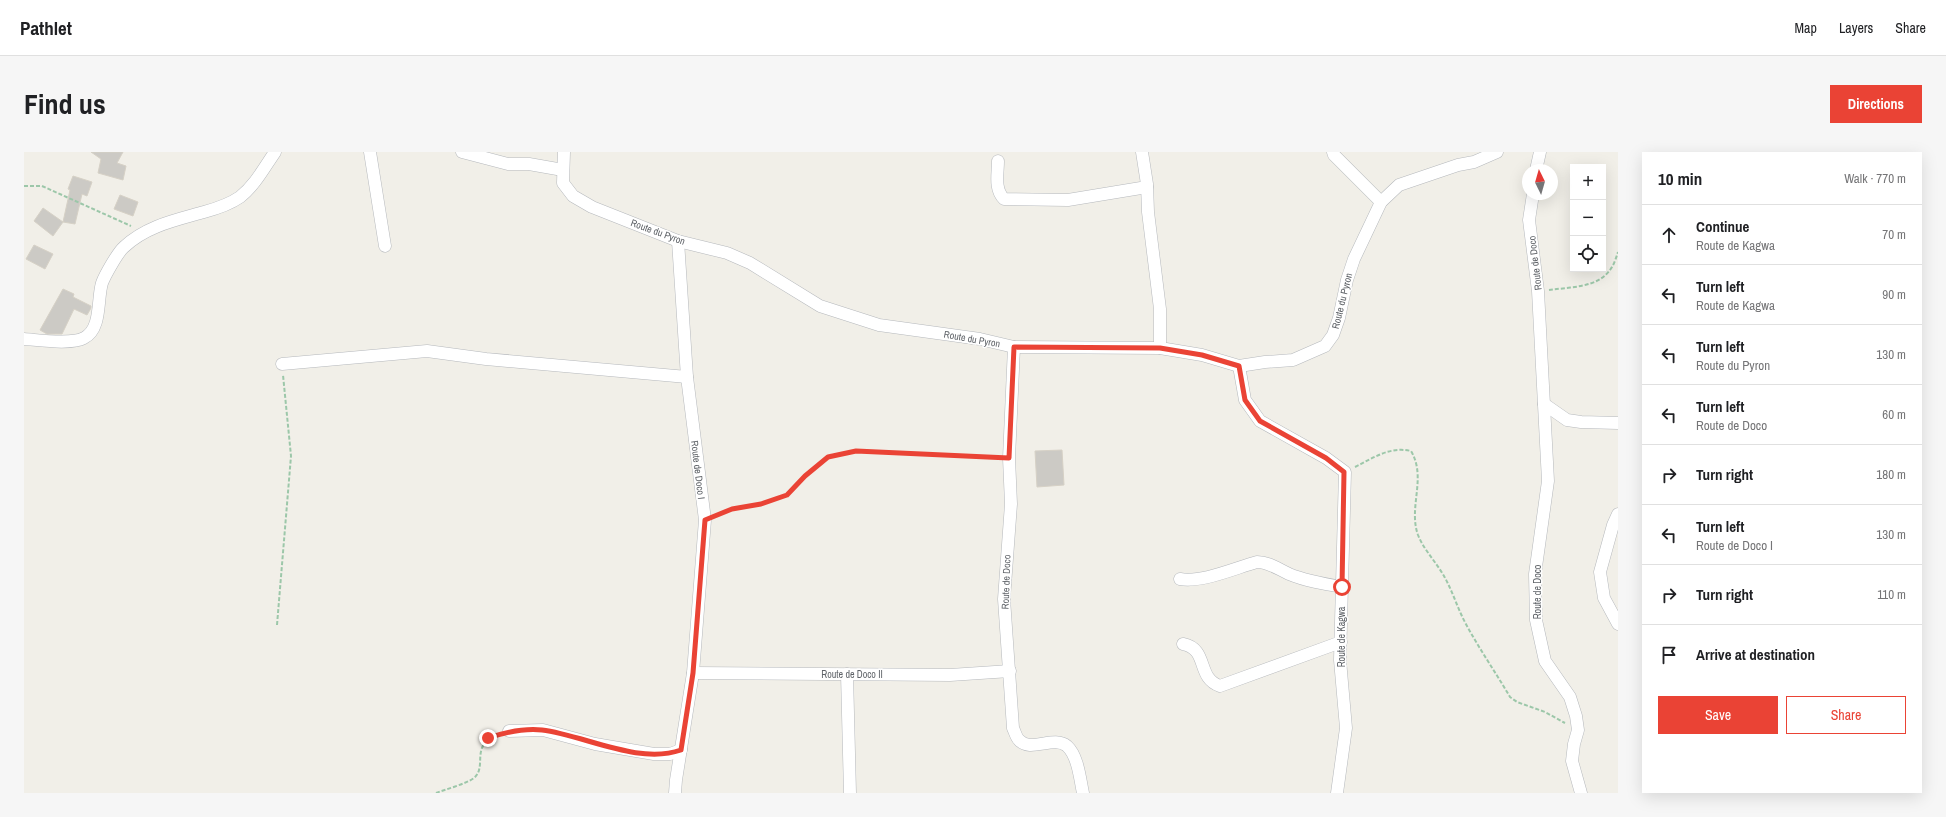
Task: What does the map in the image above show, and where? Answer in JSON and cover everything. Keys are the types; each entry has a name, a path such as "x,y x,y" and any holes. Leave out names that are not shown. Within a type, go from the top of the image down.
{"street":[{"path":"24,339 79,340 89,335 93,329 97,316 102,283 123,248 143,232 165,223 216,208 238,198 254,184 275,152"},
{"path":"370,152 385,246"},
{"path":"462,152 508,164 529,164 563,170"},
{"name":"Route du Pyron","path":"564,152 563,183 573,196 592,207 678,241 727,253 750,263 820,306 848,316 880,325 980,339 1014,347 1160,348 1202,355 1239,366 1294,360 1325,346 1334,335 1347,280 1354,259 1365,239 1381,202 1399,185 1458,165 1474,162 1497,152"},
{"path":"1142,152 1160,308 1160,348"},
{"path":"1333,152 1334,155 1381,202"},
{"path":"1537,164 1540,152"},
{"path":"998,161 997,188 998,194 1004,199 1068,200 1147,186"},
{"name":"Route de Doco","path":"1532,200 1529,220 1538,291 1548,481 1535,574 1536,620 1545,660 1570,697 1576,716 1578,730 1574,744 1572,761 1581,793"},
{"name":"Route de Doco I","path":"675,793 693,673 705,520 687,377 678,241"},
{"name":"Route de Doco","path":"1014,347 1009,458 1011,504 1004,599 1014,728 1019,740 1028,745 1060,742 1067,746 1075,760 1083,793"},
{"path":"282,364 427,351 486,359 687,377"},
{"path":"1239,366 1245,400 1260,421 1326,458 1344,472"},
{"path":"1544,404 1567,420 1618,423"},
{"name":"Route de Kagwa","path":"1337,793 1346,728 1340,660 1344,472"},
{"path":"1618,514 1613,525 1600,572 1604,598 1618,624"},
{"path":"1180,579 1196,579 1257,562 1264,562 1290,574 1312,581 1342,587"},
{"path":"1183,644 1194,647 1197,651 1207,678 1214,684 1220,686 1341,642"},
{"name":"Route de Doco II","path":"693,673 950,675 1010,670"},
{"path":"847,674 850,793"},
{"path":"509,731 543,730 601,746 654,754 670,754 681,750"}],"path":[{"path":"24,186 42,186 143,232"},
{"path":"1538,291 1586,285 1598,280 1610,270 1618,252"},
{"path":"277,625 291,456 282,364"},
{"path":"1344,472 1392,450 1402,449 1411,451 1415,458 1418,472 1415,519 1418,534 1452,591 1466,626 1510,696 1517,702 1545,712 1578,730"},
{"path":"705,520 732,509 761,504 787,495 805,476 828,457 856,451 1009,458"},
{"path":"436,793 474,777 480,768 480,752 488,738 509,731"}],"building":[{"path":"91,152 123,152 117,163 126,166 123,180 98,173 101,159"},
{"path":"73,176 92,182 87,196 82,194 75,224 63,222 70,190 68,189"},
{"path":"120,195 138,202 133,216 114,209"},
{"path":"43,208 63,222 53,236 34,221"},
{"path":"34,245 53,254 45,269 26,259"},
{"path":"63,289 74,294 73,297 91,306 91,308 87,315 74,309 62,334 47,334 40,330"},
{"path":"1062,450 1064,485 1037,487 1035,451"}],"route":[{"path":"488,738 509,731 543,730 615,749 654,754 670,754 681,750 693,673 705,520 732,509 761,504 787,495 805,476 828,457 856,451 1009,458 1014,347 1160,348 1202,355 1239,366 1245,400 1260,421 1326,458 1344,472 1342,587"}]}
